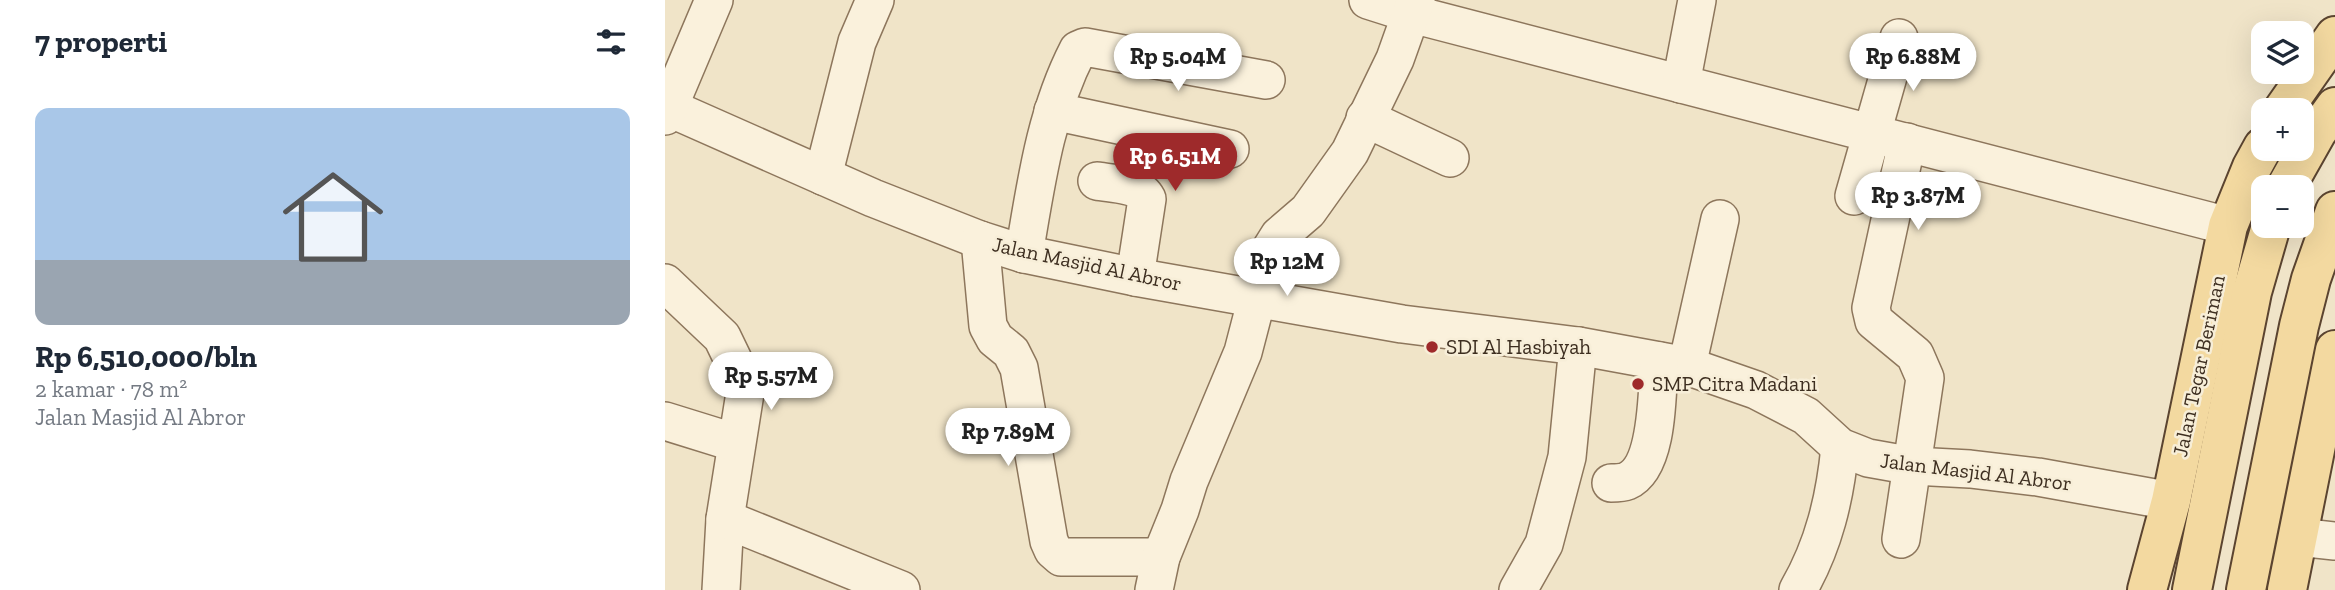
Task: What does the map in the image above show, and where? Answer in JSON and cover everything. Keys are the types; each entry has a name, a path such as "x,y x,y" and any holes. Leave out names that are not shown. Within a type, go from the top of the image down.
{"main road":[{"path":"2291,98 2335,36"},
{"path":"2293,175 2335,107"},
{"name":"Jalan Tegar Beriman","path":"2147,590 2171,501 2228,226 2255,161"},
{"path":"2246,590 2299,326 2311,279 2335,211"},
{"name":"Jalan Tegar Beriman","path":"2192,590 2252,292 2268,238"},
{"path":"2287,590 2335,350"},
{"path":"2274,458 2325,398"}],"street":[{"path":"666,110 714,0"},
{"path":"823,176 857,42 875,0"},
{"path":"1368,0 1414,7 1681,84 2228,226"},
{"path":"1681,84 1697,0"},
{"path":"980,240 988,326 995,339 1011,352 1019,368 1049,541 1053,550 1061,557 1158,574 1189,481 1243,352 1269,252 1279,236 1308,211 1350,152 1395,59 1414,7"},
{"path":"1854,196 1899,38"},
{"path":"1024,254 1038,170 1053,111 1078,50 1085,47 1266,80"},
{"name":"Jalan Masjid Al Abror","path":"666,110 873,198 980,240 1024,254 1135,278 1402,324 1578,346 1673,364 1756,390 1806,416 1840,447 1868,458 1913,466 2038,477 2171,501"},
{"path":"1053,111 1230,149"},
{"path":"1365,118 1450,158"},
{"path":"1901,539 1925,378 1915,355 1874,320 1871,308 1907,142"},
{"path":"1097,181 1136,188 1143,191 1147,199 1135,278"},
{"path":"1611,483 1625,482 1636,475 1647,457 1654,425 1720,219"},
{"path":"665,283 722,337 745,393 725,519 721,590"},
{"path":"1518,590 1544,544 1567,457 1578,346"},
{"path":"665,421 736,443"},
{"path":"1798,590 1809,571 1827,526 1836,486 1840,447"},
{"path":"725,519 901,590"},
{"path":"2298,537 2335,541"}],"place":[{"name":"SDI Al Hasbiyah","path":"1432,347"},
{"name":"SMP Citra Madani","path":"1638,384"}]}
